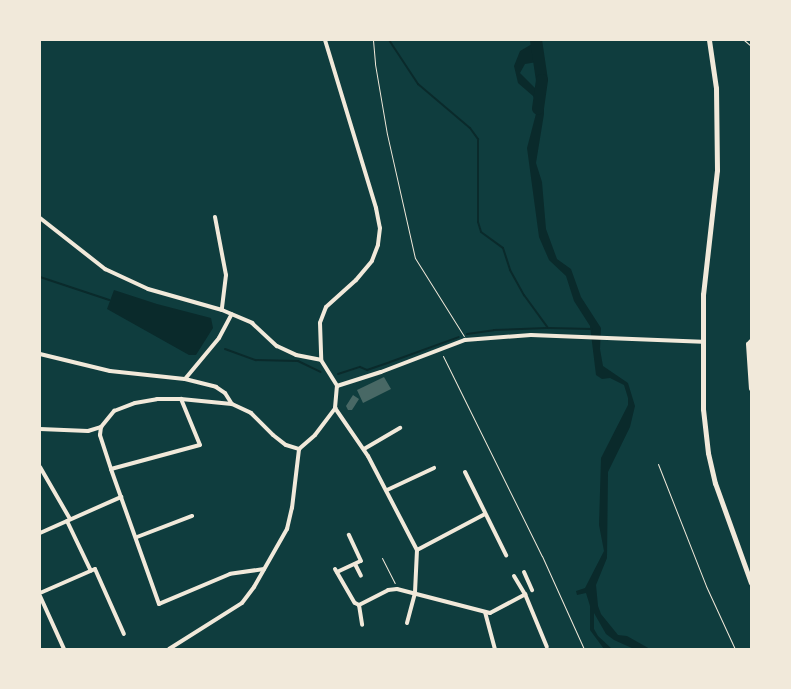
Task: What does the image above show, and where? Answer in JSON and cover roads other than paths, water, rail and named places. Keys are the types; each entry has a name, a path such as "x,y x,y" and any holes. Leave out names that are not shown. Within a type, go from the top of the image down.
{"street":[{"path":"169,649 242,603 254,587 287,529 299,449 315,435 335,408 337,386 320,360 320,323 326,307 356,280 372,261 378,245 380,228 376,208 326,40"},
{"path":"709,40 716,88 717,161 703,294 703,409 708,453 721,501 751,583"},
{"path":"215,217 226,275 222,310"},
{"path":"40,218 105,269 148,289 232,314 252,323 277,346 296,355 320,360"},
{"path":"185,379 219,338 232,314"},
{"path":"337,386 381,372 465,340 518,335 702,342"},
{"path":"751,341 748,344 751,389"},
{"path":"40,354 110,371 185,379 216,387 226,393 232,404"},
{"path":"40,429 88,431 101,427 114,412 135,403 156,399 181,399 232,404 251,413 286,445 299,449"},
{"path":"111,469 200,444 181,399"},
{"path":"335,408 364,449 417,550 415,593 407,623"},
{"path":"101,427 100,435 111,469 137,537 159,604 230,574 264,569"},
{"path":"364,449 400,428"},
{"path":"40,467 92,571"},
{"path":"387,490 434,468"},
{"path":"465,472 506,555"},
{"path":"40,533 121,497"},
{"path":"417,550 485,514"},
{"path":"137,537 192,516"},
{"path":"349,535 362,561 336,571 355,603 359,604"},
{"path":"355,564 361,576"},
{"path":"64,649 40,595 95,569 124,634"},
{"path":"524,572 532,590"},
{"path":"514,576 525,594 547,647"},
{"path":"359,604 388,590 397,588 490,613 525,594"},
{"path":"359,604 362,625"},
{"path":"485,612 495,649"}],"water":[{"path":"533,40 540,40 540,53 537,62 525,64 520,73 544,97 544,114 536,163 542,182 546,229 557,259 571,269 581,297 601,328 600,349 603,366 628,383 635,406 630,427 608,472 607,558 596,585 598,606 601,614 618,635 627,636 650,649 634,649 614,640 606,634 594,613 594,629 598,636 612,649 604,649 590,630 590,606 586,593 577,595 576,591 585,588 604,551 599,525 601,458 628,405 628,398 624,385 610,378 602,379 596,375 590,326 574,301 566,276 549,260 539,237 527,148 538,106 533,96 518,83 514,66 520,51 532,44"},
{"path":"114,290 157,304 211,318 213,328 196,355 189,355 107,309"}],"waterway":[{"path":"389,40 418,84 470,128 478,139 478,222 481,232 503,248 510,270 524,295 548,328 592,329"},
{"path":"536,40 542,80 538,109"},
{"path":"40,277 109,300"},
{"path":"467,334 494,330 547,328"},
{"path":"338,374 360,367 367,370 459,337"},
{"path":"225,349 256,360 298,361 321,372"}]}
